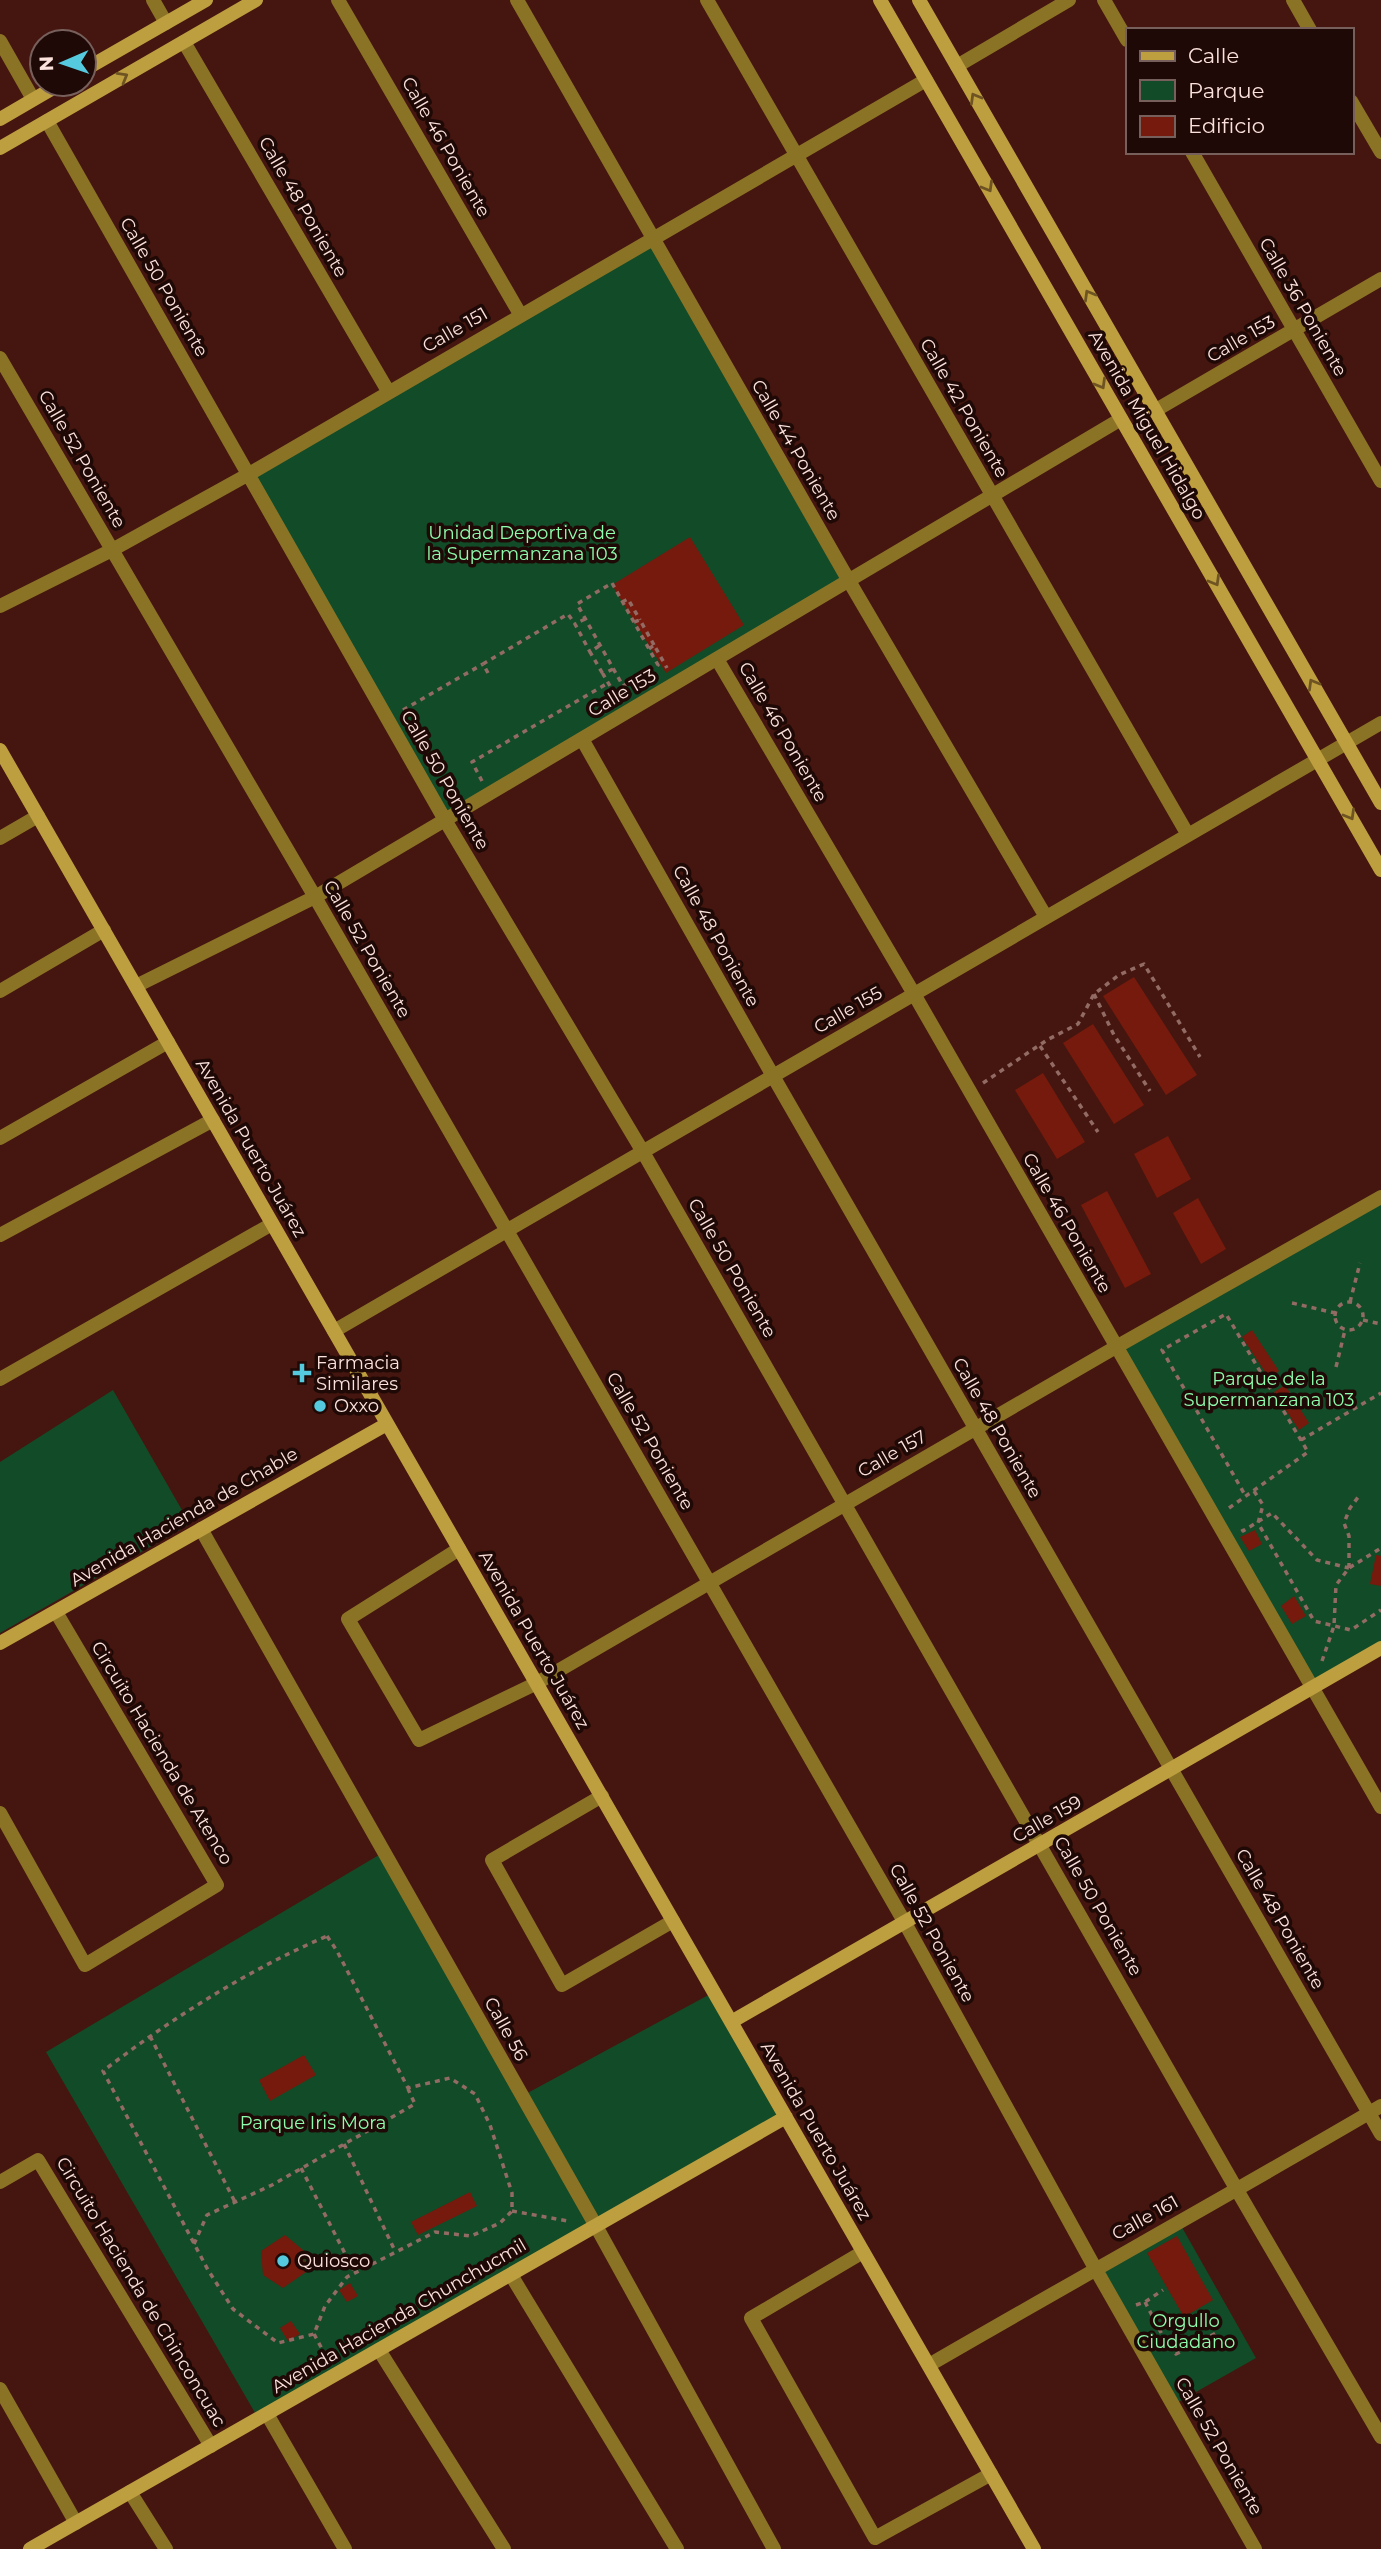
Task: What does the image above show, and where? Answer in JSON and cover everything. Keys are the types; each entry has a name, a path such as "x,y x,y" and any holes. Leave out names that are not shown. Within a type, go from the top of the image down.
{"street":[{"path":"153,0 166,23"},
{"path":"98,62 206,0"},
{"path":"0,148 256,0"},
{"name":"Calle 46 Poniente","path":"338,0 520,314"},
{"name":"Calle 44 Poniente","path":"517,0 849,581 1046,917"},
{"name":"Calle 42 Poniente","path":"706,0 1188,835"},
{"name":"Avenida Miguel Hidalgo","path":"880,0 1381,870"},
{"name":"Avenida Miguel Hidalgo","path":"919,0 1381,803"},
{"path":"957,66 1069,0"},
{"path":"1104,0 1126,38"},
{"path":"1293,0 1309,28"},
{"path":"0,41 33,99 0,119"},
{"name":"Calle 48 Poniente","path":"184,41 388,391"},
{"name":"Calle 151","path":"0,606 112,550 249,474 926,80"},
{"path":"1353,104 1381,152"},
{"name":"Calle 50 Poniente","path":"47,121 445,820 643,1152 1381,2437"},
{"name":"Calle 36 Poniente","path":"1193,154 1381,481"},
{"name":"Calle 153","path":"1156,410 1381,279"},
{"name":"Calle 52 Poniente","path":"0,358 315,897 905,1923 1095,2268 1255,2549"},
{"name":"Calle 153","path":"136,986 315,897 1121,419"},
{"name":"Calle 46 Poniente","path":"717,659 914,994 1381,1807"},
{"name":"Calle 155","path":"334,1331 1381,723"},
{"name":"Calle 48 Poniente","path":"582,739 1171,1769 1375,2110 1381,2134"},
{"name":"Avenida Puerto Juárez","path":"0,750 1034,2549"},
{"path":"0,838 38,816"},
{"path":"0,991 104,930"},
{"path":"0,1138 168,1042"},
{"path":"0,1235 213,1120"},
{"name":"Calle 157","path":"459,1549 348,1619 419,1740 537,1684 975,1428 1381,1197"},
{"path":"0,1379 272,1224"},
{"name":"Avenida Hacienda de Chable","path":"0,1643 387,1424"},
{"name":"Calle 56","path":"201,1529 596,2226 774,2549"},
{"name":"Circuito Hacienda de Atenco","path":"0,1813 85,1965 217,1885 56,1612"},
{"name":"Calle 159","path":"731,2022 1381,1648"},
{"path":"602,1796 492,1860 562,1985 673,1921"},
{"name":"Calle 161","path":"929,2365 1375,2110"},
{"name":"Avenida Hacienda Chunchucmil","path":"30,2549 786,2117"},
{"name":"Circuito Hacienda de Chinconcuac","path":"0,2182 38,2160 211,2446"},
{"path":"863,2252 751,2318 876,2538 991,2474"},
{"path":"511,2274 677,2549"},
{"path":"379,2350 504,2549"},
{"path":"0,2389 76,2523"},
{"path":"267,2414 345,2549"},
{"path":"130,2492 166,2549"}],"path":[{"path":"612,583 658,665 623,686 585,619 577,604 612,583"},
{"path":"622,602 628,599 668,669 658,675"},
{"path":"388,719 568,614 617,698 627,692"},
{"path":"575,624 585,619"},
{"path":"634,622 640,620"},
{"path":"590,652 600,645"},
{"path":"649,649 654,645"},
{"path":"483,664 488,673"},
{"path":"603,674 614,669"},
{"path":"472,762 608,683"},
{"path":"970,1091 1078,1024 1094,994 1119,975 1144,964 1200,1057"},
{"path":"1094,994 1114,1035 1150,1091"},
{"path":"1040,1046 1098,1132"},
{"path":"1350,1302 1360,1263"},
{"path":"1345,1331 1335,1322 1335,1313 1340,1305 1350,1302"},
{"path":"1345,1331 1358,1328 1363,1320 1362,1310 1350,1302"},
{"path":"1292,1303 1335,1313"},
{"path":"1233,1515 1228,1507 1308,1452 1226,1314 1162,1350 1245,1495"},
{"path":"1363,1320 1381,1324"},
{"path":"1336,1367 1345,1331"},
{"path":"1301,1440 1381,1393"},
{"path":"1254,1490 1263,1505 1258,1523 1314,1620 1351,1630 1381,1610"},
{"path":"1349,1568 1349,1536 1344,1523 1359,1496"},
{"path":"1238,1523 1243,1531 1272,1513 1317,1560 1349,1568"},
{"path":"1312,1688 1334,1626 1336,1585 1349,1568 1381,1548"},
{"path":"194,2244 207,2215 301,2168 415,2104 327,1936 287,1953 150,2035 103,2071 194,2244 233,2309 278,2343 314,2334"},
{"path":"150,2035 235,2202"},
{"path":"314,2334 325,2306 347,2277 435,2232 471,2236 500,2223 512,2211 512,2193 490,2125 475,2094 450,2078 408,2088"},
{"path":"344,2144 395,2251"},
{"path":"301,2168 355,2273"},
{"path":"512,2211 596,2226"},
{"path":"1116,2304 1133,2305 1145,2302 1163,2290"},
{"path":"1145,2302 1167,2344 1176,2354 1216,2333"},
{"path":"314,2334 336,2374"}],"green space":[{"name":"Unidad Deportiva de la Supermanzana 103","path":"653,244 843,579 446,813 254,475"},
{"name":"Parque de la Supermanzana 103","path":"1381,1197 1381,1648 1312,1687 1118,1347"},
{"path":"113,1390 190,1524 0,1633 0,1462"},
{"name":"Parque Iris Mora","path":"384,1852 522,2096 714,1992 786,2117 258,2418 46,2052"},
{"name":"Orgullo Ciudadano","path":"1179,2222 1256,2358 1173,2405 1095,2268"}],"building":[{"path":"690,537 744,625 666,673 612,585"},
{"path":"1134,977 1197,1075 1166,1095 1103,996"},
{"path":"1093,1024 1144,1105 1114,1124 1063,1043"},
{"path":"1043,1073 1085,1142 1057,1159 1015,1090"},
{"path":"1168,1136 1191,1179 1157,1198 1134,1154"},
{"path":"1107,1191 1151,1274 1125,1288 1081,1205"},
{"path":"1198,1198 1226,1249 1201,1264 1173,1213"},
{"path":"1252,1330 1279,1371 1269,1378 1242,1337"},
{"path":"1285,1385 1309,1423 1299,1430 1274,1392"},
{"path":"1255,1530 1262,1544 1249,1551 1240,1537"},
{"path":"1376,1555 1381,1556 1381,1586 1370,1584"},
{"path":"1294,1596 1306,1616 1292,1624 1281,1606"},
{"path":"304,2055 316,2075 270,2101 259,2080"},
{"path":"470,2192 477,2206 418,2235 411,2222"},
{"name":"Quiosco","path":"285,2235 303,2250 306,2272 283,2288 263,2275 261,2251"},
{"path":"1177,2236 1213,2300 1184,2317 1147,2253"},
{"path":"350,2283 358,2296 347,2302 339,2290"},
{"path":"291,2321 300,2334 288,2341 280,2328"}],"place":[{"name":"Farmacia Similares","path":"302,1373"},
{"name":"Oxxo","path":"320,1406"},
{"name":"Quiosco","path":"283,2261"}]}
